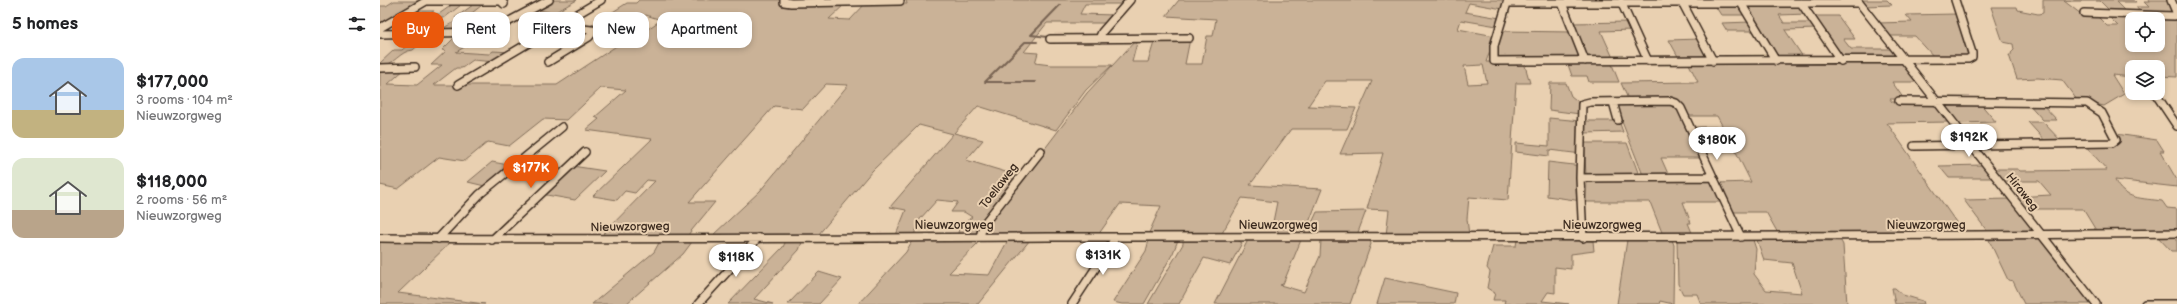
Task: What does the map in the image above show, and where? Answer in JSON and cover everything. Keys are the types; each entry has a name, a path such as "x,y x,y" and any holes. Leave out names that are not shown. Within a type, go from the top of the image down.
{"street":[{"path":"380,34 489,32 550,0"},
{"path":"582,12 601,0"},
{"path":"784,0 786,3 830,1 900,2"},
{"path":"1099,39 1102,32 1130,0"},
{"path":"1858,1 1801,3 1508,2 1495,45 1494,61 1963,60 1972,57 1955,0"},
{"path":"2084,13 2174,16 2177,14 2171,0"},
{"path":"380,28 427,1 502,1 504,4"},
{"name":"Hiraweg","path":"1858,1 2096,304"},
{"path":"1621,2 1648,61"},
{"path":"1682,2 1713,61"},
{"path":"1562,3 1585,61"},
{"path":"1741,3 1776,61"},
{"path":"1801,3 1841,61"},
{"path":"548,62 589,37 593,31"},
{"path":"1050,39 1189,38"},
{"path":"458,85 521,48"},
{"path":"380,68 415,67"},
{"path":"2160,100 2177,126"},
{"path":"1583,238 1580,178 1582,104 1590,102 1670,101 1676,103 1681,108 1740,237"},
{"path":"1899,101 2087,103 2094,105 2101,111 2116,140 2112,143 1914,146"},
{"path":"1613,102 1618,120"},
{"path":"438,239 450,223 466,208 562,127"},
{"name":"Toellaweg","path":"980,237 983,224 1041,150"},
{"path":"492,240 584,152"},
{"path":"1580,178 1713,177"},
{"name":"Nieuwzorgweg","path":"380,238 492,240 980,237 1583,238 2177,233"},
{"path":"1072,304 1116,237"},
{"path":"698,304 758,238"},
{"path":"2145,304 2177,304"}],"shaded area":[{"path":"552,0 577,0 556,12 535,9"},
{"path":"639,0 779,0 783,4 846,3 829,19 850,20 866,3 907,4 906,0 1128,0 1124,4 1085,4 1080,14 1115,15 1107,23 1047,23 1024,52 1038,53 1035,63 1051,65 1112,65 1086,90 1056,130 978,106 954,133 983,140 966,160 1019,176 977,234 958,234 959,226 972,217 964,212 951,212 958,202 937,200 920,219 914,235 896,235 906,210 890,207 953,134 919,125 872,171 818,235 713,235 760,191 848,85 826,84 803,109 774,106 689,202 715,202 687,236 600,237 655,181 647,180 635,193 625,191 617,200 593,196 652,139 586,130 599,119 595,117 626,90 601,88 567,120 543,119 509,146 488,142 465,161 439,157 398,189 380,185 380,69 406,68 388,84 417,85 442,65 431,65 446,51 442,50 452,40 452,48 463,48 456,52 489,54 493,51 511,52 495,62 473,60 462,68 456,68 434,85 557,85 613,48 649,48 649,28 657,23 657,48 752,48 752,12 657,12 657,19 649,16 649,12 613,12 627,3 636,3"},
{"path":"1179,0 1506,0 1503,9 1469,3 1465,12 1500,18 1497,26 1461,20 1458,29 1495,36 1486,62 1524,62 1530,83 1516,83 1508,200 1469,197 1467,219 1469,235 1386,235 1389,210 1367,209 1383,153 1340,154 1372,81 1325,81 1308,106 1356,108 1347,129 1291,129 1250,185 1322,189 1304,235 1280,235 1273,222 1277,202 1242,198 1221,235 1148,235 1161,206 1120,204 1098,235 985,234 984,229 1087,93 1136,40 1138,39 1132,62 1148,62 1155,39 1190,39 1185,64 1202,64 1207,36 1213,36 1216,19 1166,16","holes":["1483,65 1487,83 1468,84 1464,66"]},
{"path":"1860,0 1887,0 1892,5 1865,6"},
{"path":"2043,0 2134,0 2136,2 2116,2 2126,12 2125,13 2112,13 2100,1 2064,1 2081,14 2095,14 2107,26 2118,26 2107,15 2125,16 2125,52 2165,52 2165,17 2177,17 2177,77 2165,76 2165,60 2125,60 2125,76 2112,75 2124,94 2104,106 2077,100 2062,80 2038,78 2017,79 2009,55 2012,55 2011,53 2014,50 2013,44 2003,42 1991,7 2017,7 2018,10 2038,14 2043,13"},
{"path":"2149,0 2170,0 2175,13 2140,12 2136,7 2149,7 2144,2 2150,2"},
{"path":"394,1 425,1 406,12 392,12 392,20 380,27 380,6 386,6"},
{"path":"456,2 465,2 444,18 444,12 442,12"},
{"path":"477,2 486,2 473,12 463,12"},
{"path":"1714,4 1737,4 1747,15 1721,15"},
{"path":"1745,5 1800,5 1807,14 1779,15 1784,23 1813,23 1818,29 1785,30 1805,60 1777,59"},
{"path":"412,11 434,11 432,12 410,12"},
{"path":"1957,14 1968,56 1935,58 1915,36 1888,36 1878,23 1912,22 1906,15"},
{"path":"1812,16 1838,16 1855,39 1843,39 1851,49 1892,49 1898,56 1843,59"},
{"path":"1629,22 1632,30 1601,31 1614,60 1587,59 1572,23"},
{"path":"1751,22 1757,31 1727,31 1722,23"},
{"path":"452,23 452,33 444,33 444,28"},
{"path":"593,24 593,29 587,28"},
{"path":"585,30 591,31 585,36"},
{"path":"1501,31 1572,32 1583,58 1496,58 1497,41"},
{"path":"1699,39 1709,57 1680,60 1669,40"},
{"path":"404,48 415,48 404,53 389,64 380,66 380,63 394,50 402,50"},
{"path":"1567,62 1611,62 1619,82 1589,82 1587,76 1572,76"},
{"path":"1688,62 1903,63 1918,82 1892,82 1904,99 1890,99 1892,102 1933,103 1949,122 1887,123 1965,235 1779,235 1766,212 1731,212 1718,183 1751,182 1730,140 1699,140 1692,127 1723,127 1717,116 1687,116 1681,105 1629,101 1621,83 1698,82"},
{"path":"1550,83 1566,83 1571,96 1580,103 1580,114 1549,110"},
{"path":"1979,102 1996,122 1957,123 1943,105 1945,103"},
{"path":"1675,103 1703,158 1661,158 1669,176 1643,175 1615,104"},
{"path":"2028,103 2041,103 2057,120 2043,120"},
{"path":"1549,118 1581,121 1582,154 1549,150 1549,156 1516,152 1516,143 1549,146"},
{"path":"1584,121 1619,121 1623,132 1584,133"},
{"path":"2028,122 2043,122 2062,142 2046,142"},
{"path":"2116,134 2157,140 2164,151 2160,151 2177,180 2177,187 2115,180 2119,187 2128,195 2162,201 2167,208 2177,209 2177,231 2097,232 2083,209 2025,209 2015,197 2051,195 2039,181 2003,181 1993,169 2018,169 2020,171 2107,170 2084,144 2114,145 2119,141"},
{"path":"1584,143 1627,143 1639,175 1586,174"},
{"path":"492,162 514,166 489,187 468,182"},
{"path":"1548,162 1582,166 1582,201 1547,196"},
{"path":"1984,165 1994,178 1949,178 1939,166"},
{"path":"572,166 605,171 575,200 541,194"},
{"path":"1587,180 1711,180 1723,202 1683,202 1691,223 1688,223 1693,235 1663,235 1650,202 1586,202"},
{"path":"2011,199 2033,228 2032,232 1990,235 1964,200"},
{"path":"1366,211 1357,235 1311,233 1310,227 1317,212"},
{"path":"2157,236 2177,237 2177,251 2171,251"},
{"path":"2037,237 2041,239 2093,304 2024,304 2013,281 2008,280 1989,240"},
{"path":"913,239 979,239 977,244 949,273 989,275 1008,240 1030,240 978,304 858,304 906,252"},
{"path":"1183,239 1237,240 1242,243 1230,265 1204,258 1179,304 1148,304 1183,244"},
{"path":"803,240 799,250 754,299 773,304 728,304 783,247 786,241"},
{"path":"1149,240 1178,240 1173,253 1144,304 1122,304 1113,302 1146,251"},
{"path":"1248,240 1301,240 1283,284 1280,285 1304,292 1320,256 1321,240 1370,240 1371,244 1350,304 1215,304"},
{"path":"1517,240 1593,241 1594,251 1571,254 1571,269 1555,267 1555,293 1548,292 1542,301 1569,304 1504,304 1505,300 1493,300 1495,293 1487,288 1490,272 1487,268 1493,246 1516,246"},
{"path":"1627,240 1672,240 1674,245 1673,304 1660,301 1659,304 1617,304"},
{"path":"1677,240 1753,240 1756,249 1754,274 1766,290 1802,293 1792,263 1764,260 1757,240 1841,241 1843,245 1847,304 1701,304 1697,294 1683,294 1678,284"},
{"path":"380,241 451,242 398,293 485,304 380,304"},
{"path":"660,241 692,242 683,254 626,304 592,304 654,252"},
{"path":"819,272 842,279 819,304 788,304"},
{"path":"1385,278 1456,293 1454,304 1377,304"},
{"path":"1892,288 1895,288 1903,295 1923,301 1924,304 1895,304"}],"waterway":[{"path":"1048,37 1031,35 1060,5"},
{"path":"1742,11 1745,16"},
{"path":"1035,82 985,82 1025,42 1037,42"}]}
